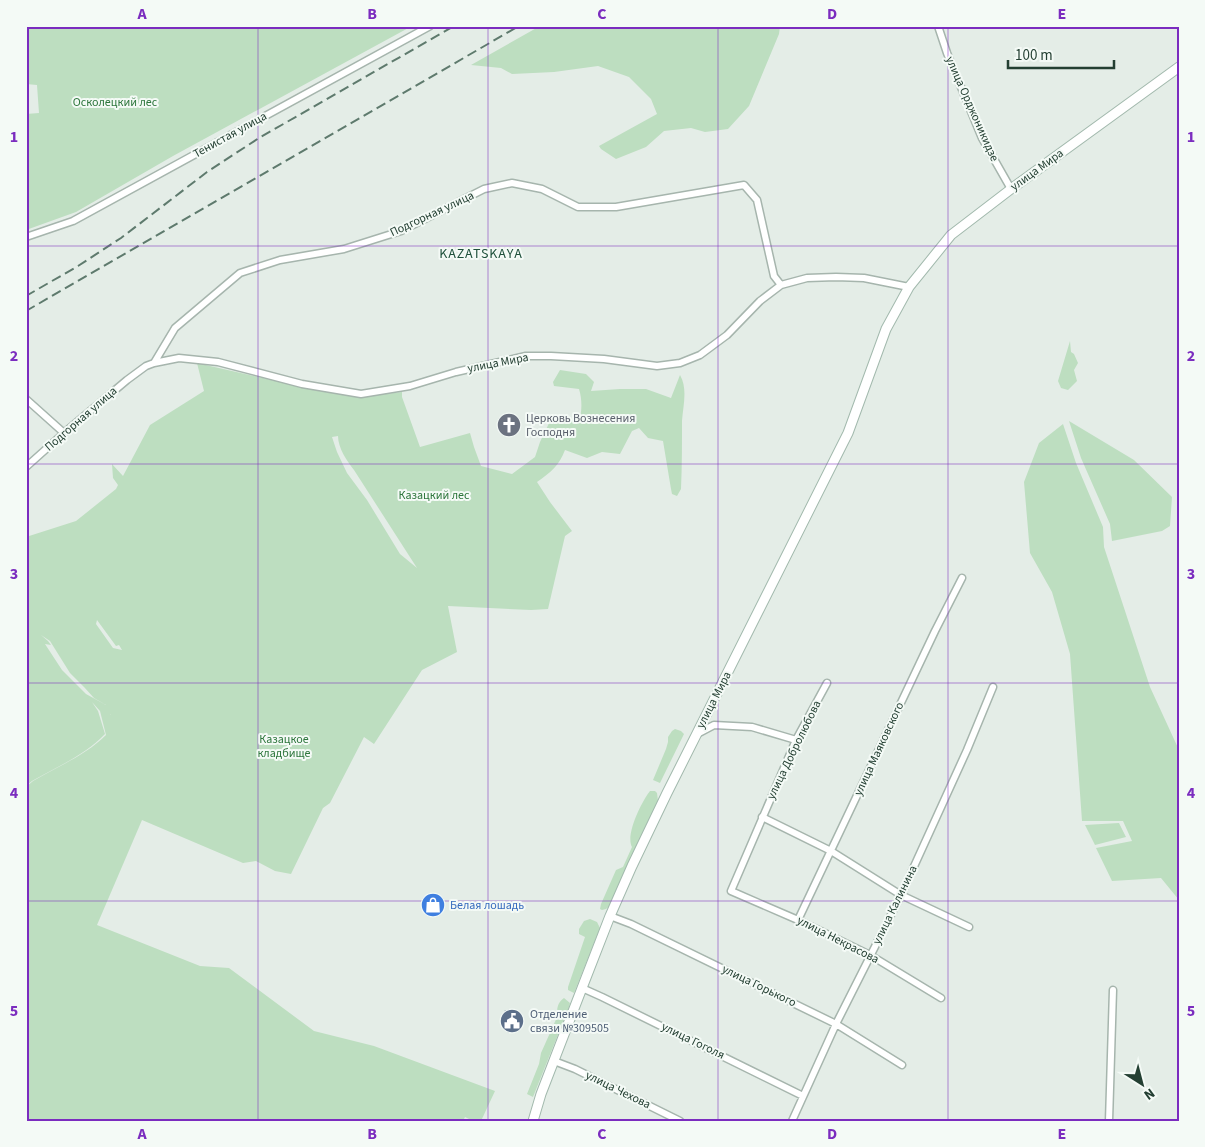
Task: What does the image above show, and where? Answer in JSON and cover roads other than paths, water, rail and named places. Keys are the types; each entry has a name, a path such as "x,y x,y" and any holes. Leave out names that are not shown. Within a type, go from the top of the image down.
{"main road":[{"name":"улица Мира","path":"533,1121 541,1094 610,916 636,858 848,433 886,329 909,286 951,236 1011,189 1179,67"}],"street":[{"name":"Тенистая улица","path":"26,237 73,221 430,26"},
{"name":"улица Орджоникидзе","path":"938,26 982,138 1011,189"},
{"name":"Подгорная улица","path":"26,467 126,380 146,366 154,363 175,328 240,273 280,260 344,249 401,231 484,189 512,183 542,189 578,207 616,207 744,185 757,200 774,276 781,285"},
{"name":"улица Мира","path":"154,363 180,358 218,362 302,384 361,394 410,386 456,372 526,356 604,359 657,366 680,363 700,355 727,335 760,301 781,285 807,278 836,277 864,278 909,286"},
{"path":"26,399 64,433"},
{"name":"улица Маяковского","path":"798,920 934,632 962,578"},
{"name":"улица Добролюбова","path":"730,891 796,740 827,683"},
{"name":"улица Калинина","path":"792,1121 836,1024 900,895 967,750 993,687"},
{"path":"697,734 714,724 752,727 796,740"},
{"path":"762,817 831,851 900,895 970,927"},
{"name":"улица Некрасова","path":"730,891 798,920 870,955 941,998"},
{"name":"улица Горького","path":"610,916 631,924 836,1024 902,1065"},
{"name":"улица Гоголя","path":"582,988 803,1096"},
{"path":"1109,1121 1113,990"},
{"name":"улица Чехова","path":"554,1061 575,1069 680,1121"}],"railway":[{"path":"26,296 121,238 207,172 259,138 454,26"},
{"path":"26,311 519,26"}],"place":[{"name":"Церковь Вознесения Господня","path":"509,425"},
{"name":"Белая лошадь","path":"433,905"},
{"name":"Отделение связи №309505","path":"512,1021"}],"district":[{"name":"KAZATSKAYA","path":"481,254"}],"park label":[{"name":"Осколецкий лес","path":"115,102"},
{"name":"Казацкий лес","path":"434,495"},
{"name":"Казацкое кладбище","path":"284,746"}]}
